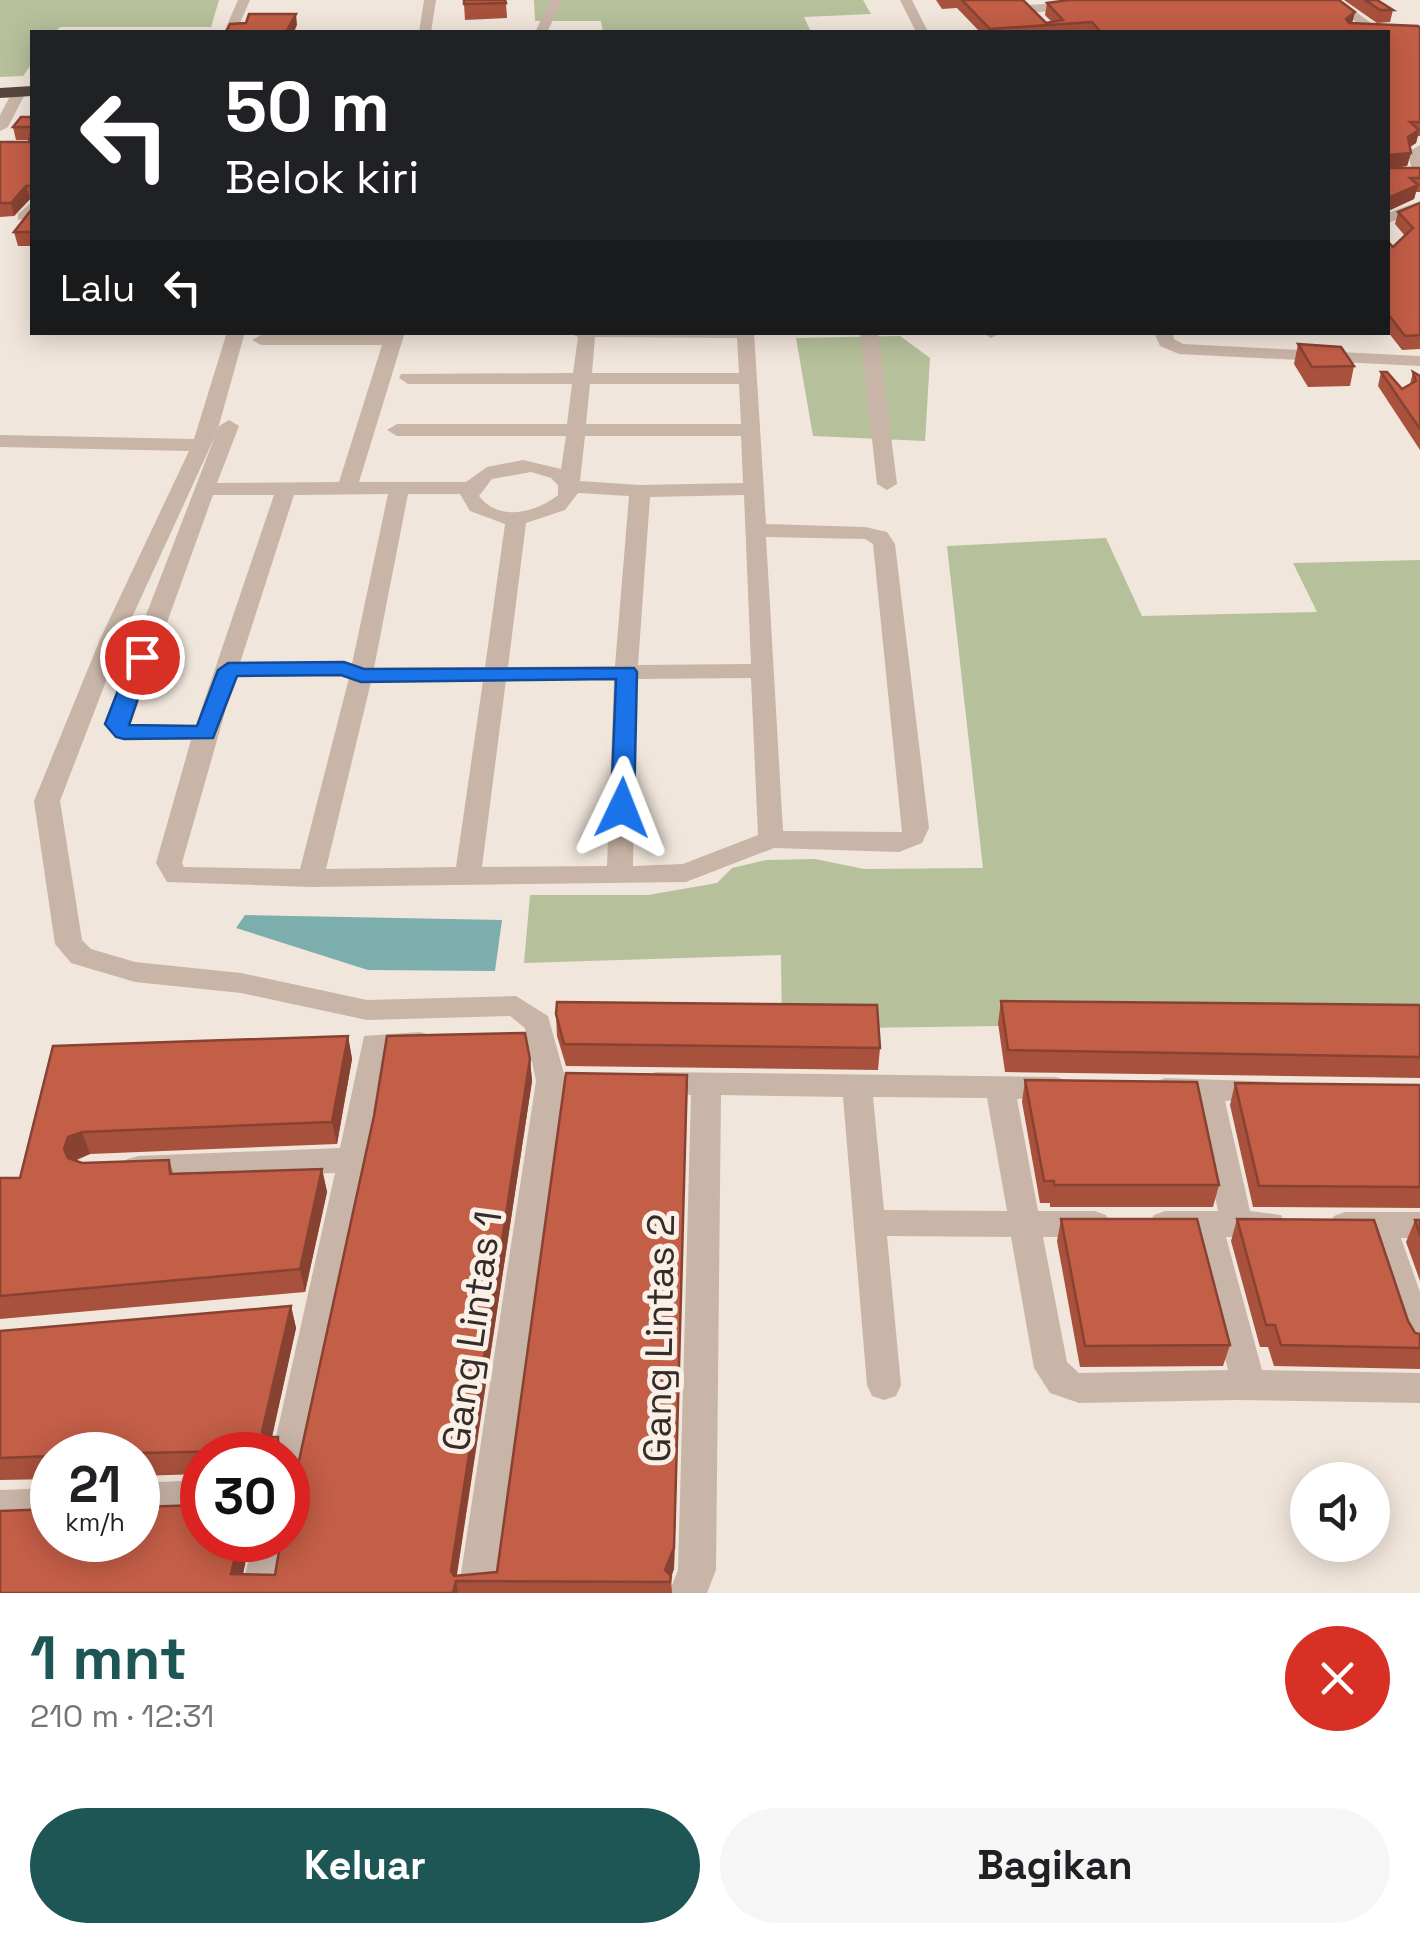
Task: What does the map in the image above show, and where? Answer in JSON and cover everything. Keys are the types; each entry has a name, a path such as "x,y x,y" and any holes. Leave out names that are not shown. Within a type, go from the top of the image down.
{"highway":[{"path":"0,82 28,88"},
{"path":"0,93 28,88"}],"street":[{"path":"231,30 244,0"},
{"path":"426,30 430,0"},
{"path":"543,30 558,0"},
{"path":"906,0 921,30"},
{"path":"1331,0 1383,30"},
{"path":"1021,5 1099,3"},
{"path":"1021,5 1040,21"},
{"path":"1,127 28,88"},
{"path":"1415,173 1415,152 1420,149"},
{"path":"1390,217 1420,206"},
{"path":"470,488 473,504 483,512 516,518 548,512 568,497 587,335"},
{"path":"746,335 771,840"},
{"path":"869,335 887,484"},
{"path":"1164,335 1166,342 1180,349 1387,368 1420,361"},
{"path":"347,489 395,336 249,336 112,637 47,801 70,944 81,956 135,972 242,982 383,1011 516,1006 538,1022 541,1041 504,1042"},
{"path":"408,378 748,379"},
{"path":"205,733 124,732 116,724 229,426"},
{"path":"397,430 750,430"},
{"path":"0,441 201,444"},
{"path":"206,488 470,488 488,474 516,466 546,469 569,486 754,489"},
{"path":"286,488 205,733 169,863 176,876 312,878 686,872 771,840 899,843 913,837 916,828 880,536 756,530"},
{"path":"312,878 361,676 399,489"},
{"path":"620,875 626,672 640,490"},
{"path":"468,876 516,518"},
{"path":"228,670 344,669 361,676 763,671"},
{"path":"295,1432 353,1160 364,1044 383,1011"},
{"name":"Gang Lintas 1","path":"477,1593 561,1081 541,1041"},
{"path":"364,1044 448,1042"},
{"path":"629,1082 1094,1088"},
{"name":"Gang Lintas 2","path":"688,1593 697,1570 706,1083"},
{"path":"857,1085 884,1385"},
{"path":"1000,1087 1051,1368 1062,1382 1079,1388 1420,1388"},
{"path":"1132,1089 1304,1091"},
{"path":"1208,1090 1222,1224 1250,1386"},
{"path":"108,1170 353,1160"},
{"path":"870,1223 1420,1225"},
{"path":"1382,1225 1420,1342"},
{"path":"284,1312 321,1308"},
{"path":"0,1508 30,1506"},
{"path":"260,1593 266,1562"}],"green space":[{"path":"0,0 219,0 211,27 30,30 30,66 23,76 0,77"},
{"path":"534,0 863,0 871,14 804,17 810,30 603,30 601,21 535,21"},
{"path":"900,336 930,358 925,441 813,436 796,338"},
{"path":"1106,538 1142,616 1317,612 1293,563 1420,560 1420,1020 782,1029 781,955 524,963 530,895 648,895 717,883 732,868 766,860 815,859 864,869 983,868 947,546"}],"water":[{"path":"245,915 502,920 495,971 368,970 236,928"}],"building":[{"path":"464,0 505,0 506,3 464,4"},
{"path":"962,0 1023,0 1046,23 1063,20 1047,3 1069,0 1339,0 1355,12 1346,19 1349,23 1420,28 1420,122 1410,122 1419,130 1408,137 1411,153 1390,155 1390,30 1099,30 1092,22 990,29"},
{"path":"1365,0 1377,0 1393,10 1380,10"},
{"path":"249,14 296,14 287,30 227,30 230,24 246,23"},
{"path":"21,117 30,117 30,127 13,127"},
{"path":"30,137 30,186 11,203 0,203 0,142 29,142"},
{"path":"1390,168 1420,168 1420,178 1410,178 1418,185 1390,197"},
{"path":"1420,203 1420,335 1405,336 1390,317 1390,244 1393,247 1413,228 1398,212"},
{"path":"30,212 30,232 14,232"},
{"path":"1298,344 1341,347 1354,366 1312,367"},
{"path":"1381,372 1387,372 1402,389 1416,381 1413,372 1420,376 1420,429"},
{"path":"1001,1001 1420,1005 1420,1057 1008,1050"},
{"path":"557,1002 877,1005 880,1048 564,1044"},
{"path":"525,1033 530,1059 451,1571 454,1576 497,1572 566,1073 687,1075 674,1548 665,1570 671,1576 670,1582 456,1581 453,1593 0,1593 0,1511 30,1510 30,1562 160,1562 160,1506 180,1506 180,1562 234,1562 231,1574 275,1575 277,1562 310,1562 310,1432 305,1432 374,1116 387,1036"},
{"path":"348,1036 332,1122 82,1132 68,1137 64,1149 68,1158 82,1163 169,1160 170,1174 322,1169 300,1269 0,1296 0,1178 20,1178 53,1046"},
{"path":"1025,1080 1197,1082 1219,1185 1054,1185 1054,1181 1044,1181"},
{"path":"1235,1083 1420,1085 1420,1187 1259,1186"},
{"path":"1061,1219 1197,1219 1230,1345 1085,1346"},
{"path":"1237,1219 1374,1220 1408,1321 1420,1334 1420,1348 1281,1345 1275,1325 1266,1325"},
{"path":"291,1306 262,1432 180,1432 180,1452 160,1453 160,1432 30,1432 30,1457 0,1458 0,1331"}],"route":[{"path":"142,657 116,724 124,732 205,733 228,670 344,669 361,676 626,672 622,808"}]}
